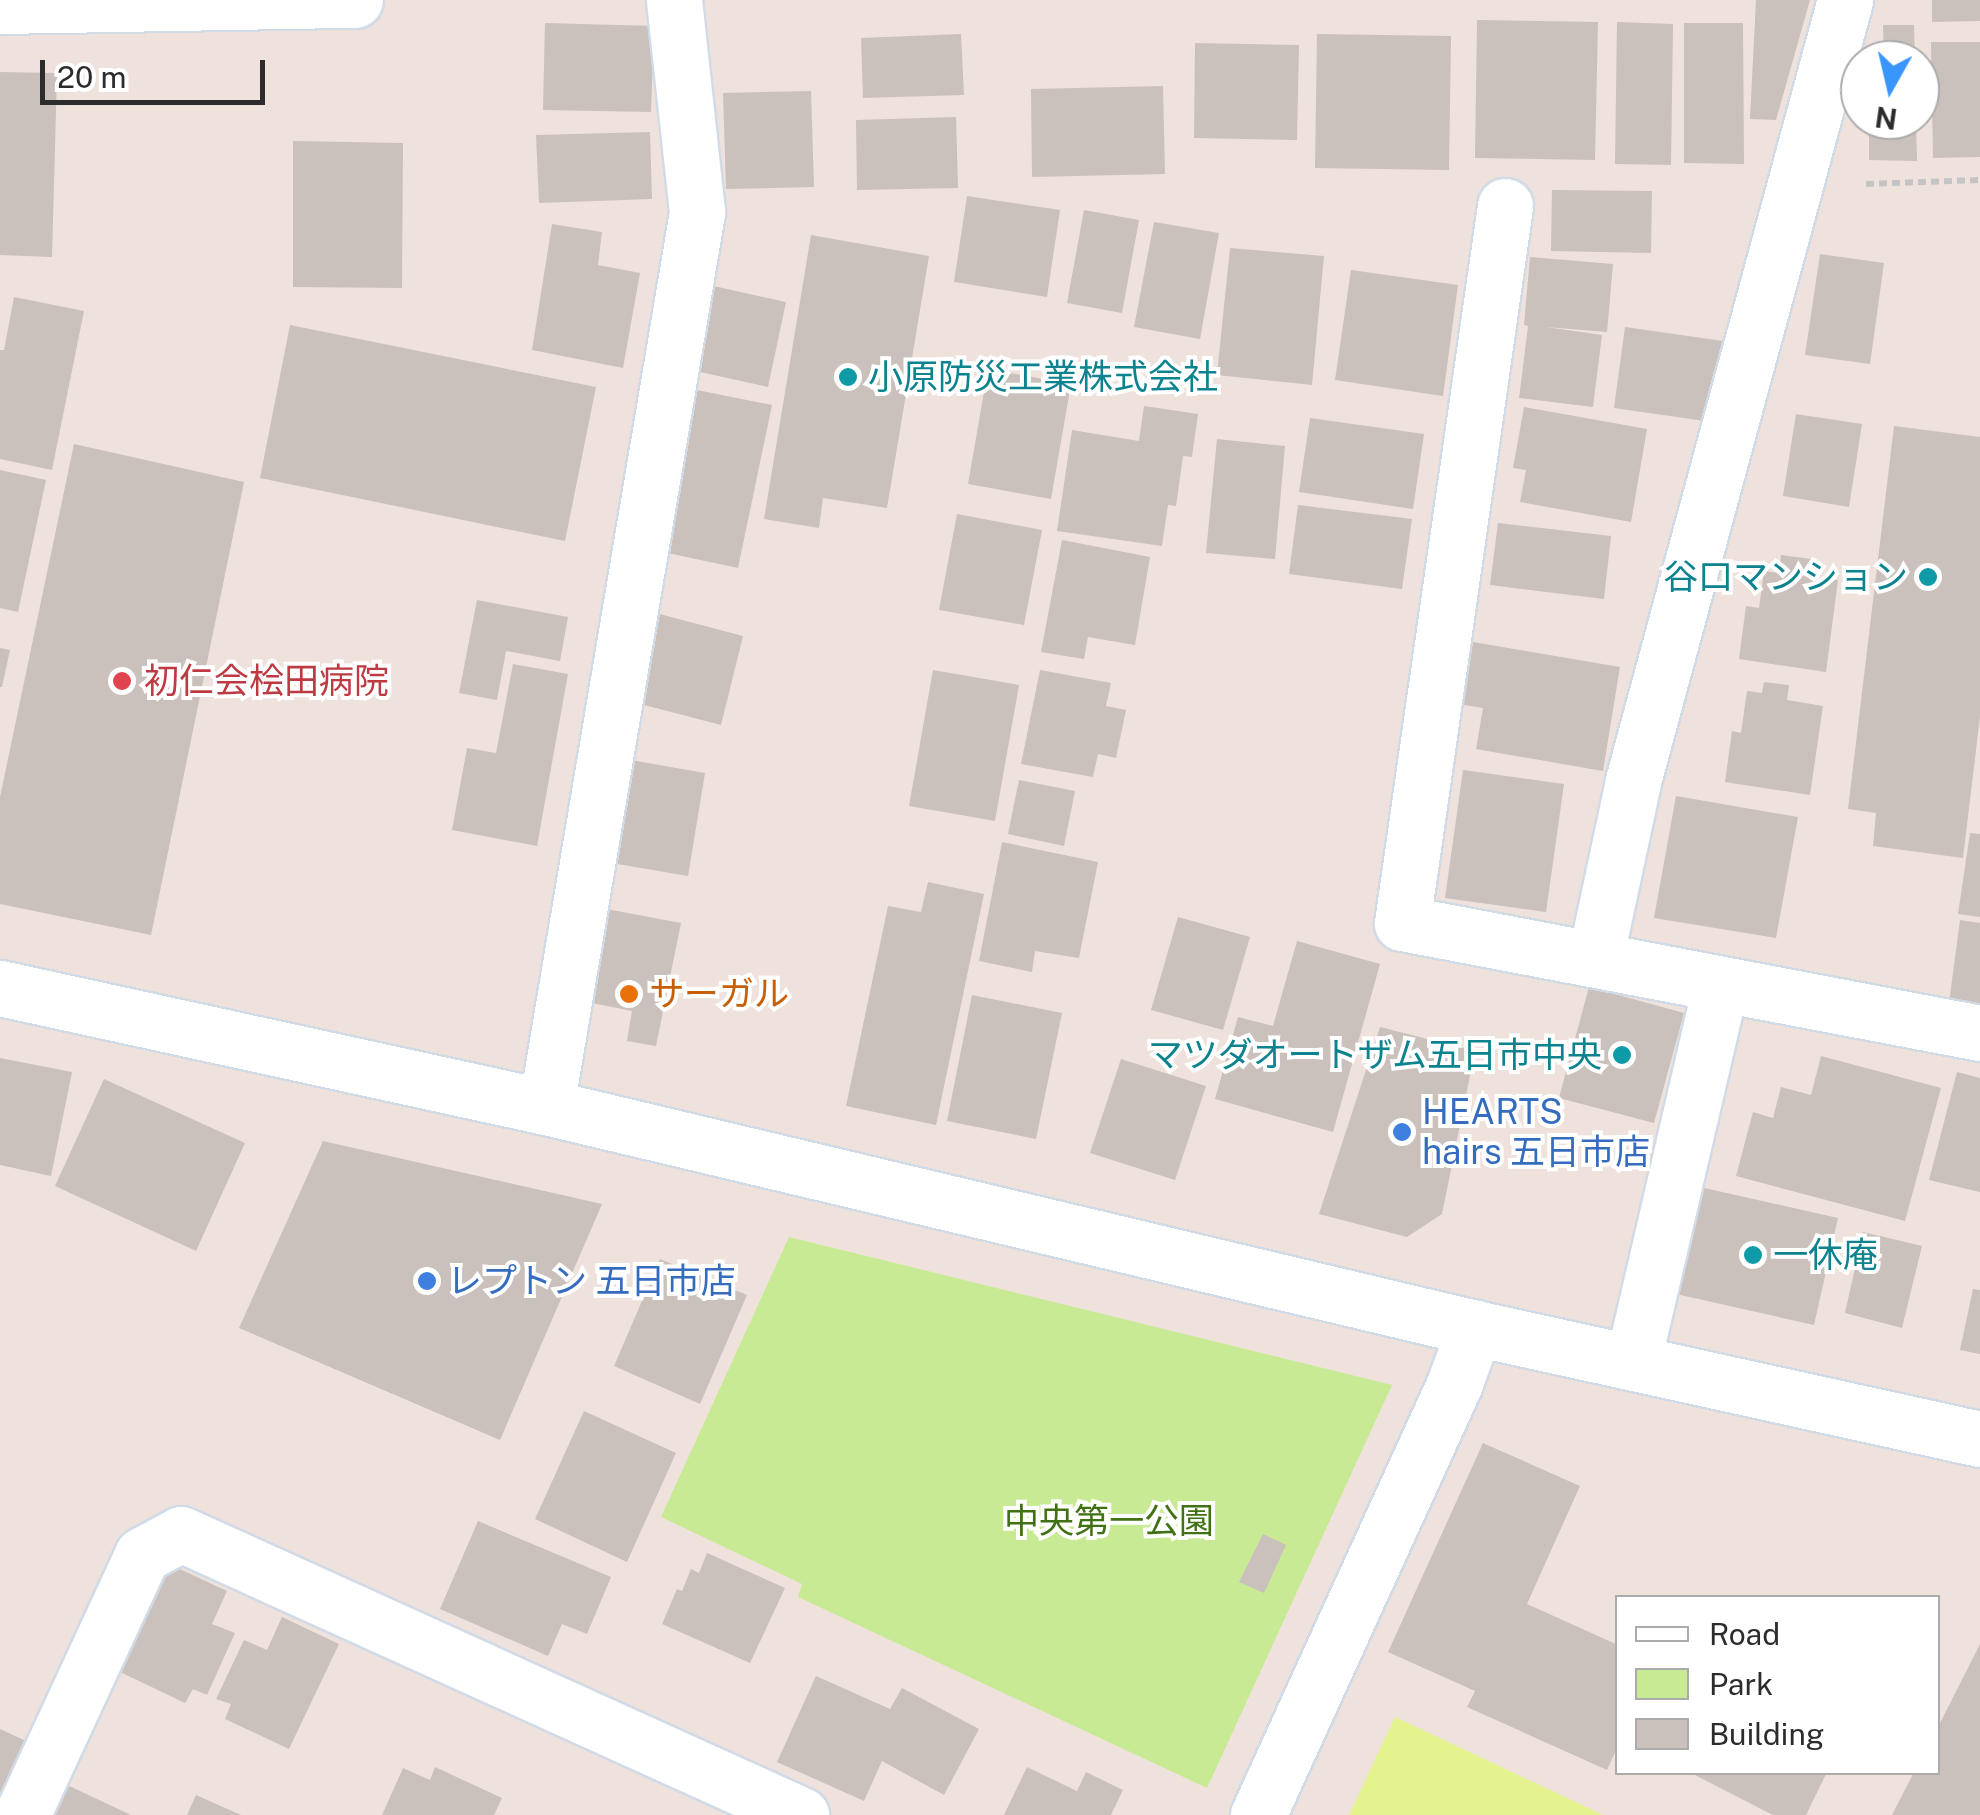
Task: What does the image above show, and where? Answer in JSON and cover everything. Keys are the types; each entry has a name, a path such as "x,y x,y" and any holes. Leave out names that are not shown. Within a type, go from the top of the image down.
{"street":[{"path":"0,6 355,0"},
{"path":"546,1107 697,212 674,0"},
{"path":"1596,960 1633,782 1846,0"},
{"path":"1504,206 1402,924 1980,1033"},
{"path":"1633,1362 1720,986"},
{"path":"0,988 546,1107 1475,1328 1980,1438"},
{"path":"1258,1815 1455,1382 1475,1328"},
{"path":"22,1815 142,1555 181,1534 800,1815"}],"path":[{"path":"1795,186 1980,180"}],"green space":[{"name":"中央第一公園","path":"789,1237 1392,1385 1207,1788 798,1597 802,1584 661,1517"},
{"path":"1395,1717 1603,1815 1349,1815"}],"building":[{"path":"1756,0 1810,0 1776,120 1750,119"},
{"path":"1932,0 1980,0 1980,21 1932,22"},
{"path":"1477,20 1598,22 1595,160 1475,158"},
{"path":"1617,22 1673,24 1671,165 1615,164"},
{"path":"545,23 654,26 651,112 543,110"},
{"path":"1684,23 1743,23 1744,164 1684,163"},
{"path":"1883,25 1914,25 1914,40 1883,40"},
{"path":"961,34 964,95 863,98 861,38"},
{"path":"1317,34 1451,36 1449,170 1315,168"},
{"path":"1940,42 1980,42 1980,157 1933,158 1933,140 1940,140"},
{"path":"1195,43 1299,45 1297,140 1194,138"},
{"path":"0,72 57,73 52,257 0,255"},
{"path":"1163,86 1165,174 1032,177 1031,89"},
{"path":"811,91 814,187 726,189 723,93"},
{"path":"956,117 958,188 857,190 856,120"},
{"path":"650,132 652,199 539,203 536,135"},
{"path":"1869,140 1916,140 1917,161 1869,160"},
{"path":"293,141 403,143 402,288 293,287"},
{"path":"1552,190 1652,191 1651,253 1551,251"},
{"path":"967,196 1060,210 1047,297 954,282"},
{"path":"1084,210 1139,220 1122,313 1067,303"},
{"path":"1154,222 1219,233 1200,339 1134,327"},
{"path":"552,224 602,232 598,265 640,273 623,368 532,350"},
{"name":"小原防災工業株式会社","path":"811,235 929,256 887,508 823,498 819,528 764,519"},
{"path":"1230,248 1324,256 1312,385 1217,375"},
{"path":"1820,254 1884,263 1870,364 1805,355"},
{"path":"1530,257 1613,264 1607,332 1546,327 1602,335 1593,407 1519,398 1528,326 1524,325"},
{"path":"1351,270 1458,285 1443,396 1335,380"},
{"path":"709,285 786,302 768,387 691,370"},
{"path":"14,297 84,311 52,470 0,459 0,350 4,350"},
{"path":"290,325 596,387 565,541 260,478"},
{"path":"1625,327 1723,341 1712,422 1614,408"},
{"path":"988,369 1071,384 1051,499 968,484"},
{"path":"682,387 772,405 738,568 649,549"},
{"path":"1144,406 1198,414 1192,457 1183,456 1176,506 1168,505 1162,546 1057,531 1072,430 1139,441"},
{"path":"1524,407 1647,429 1631,522 1520,502 1526,470 1513,468"},
{"path":"1796,414 1862,424 1849,507 1783,496"},
{"path":"1310,418 1424,434 1413,509 1299,492"},
{"name":"谷口マンション","path":"1894,426 1980,437 1980,717 1963,858 1873,846 1876,813 1848,809"},
{"path":"1217,439 1285,446 1275,559 1206,553"},
{"path":"74,444 244,482 151,935 0,904 0,797"},
{"path":"0,470 46,480 18,612 0,608"},
{"path":"1298,505 1412,519 1402,589 1289,574"},
{"path":"957,514 1042,530 1024,625 939,610"},
{"path":"1498,523 1611,536 1604,599 1490,585"},
{"path":"1062,540 1150,557 1135,645 1088,637 1084,659 1041,652"},
{"path":"1781,555 1818,560 1816,579 1838,580 1826,672 1739,659 1746,606 1759,608 1764,571 1779,573"},
{"path":"477,600 568,617 560,661 506,651 497,700 459,693"},
{"path":"652,612 743,636 721,725 629,701"},
{"path":"1473,642 1620,667 1603,771 1476,749 1483,708 1464,705"},
{"path":"0,648 10,650 2,687 0,687"},
{"path":"513,664 568,674 537,846 452,830 467,748 496,753"},
{"path":"933,670 1019,685 995,821 909,806"},
{"path":"1040,670 1111,683 1106,706 1126,710 1116,758 1098,754 1093,777 1021,764"},
{"path":"1764,682 1789,685 1787,700 1823,706 1810,795 1725,782 1732,731 1741,733 1747,691 1762,693"},
{"path":"619,758 705,773 688,876 600,861"},
{"path":"1463,770 1564,784 1546,912 1445,898"},
{"path":"1019,780 1075,791 1064,846 1008,834"},
{"path":"1676,796 1798,817 1776,938 1654,918"},
{"path":"1970,833 1980,834 1980,917 1958,914"},
{"path":"1002,842 1098,862 1079,958 1035,951 1032,972 979,961"},
{"path":"928,882 984,894 936,1125 846,1106 888,906 921,912"},
{"path":"585,905 681,923 656,1046 627,1041 632,1011 567,998"},
{"path":"1178,917 1250,937 1223,1030 1151,1010"},
{"path":"1960,920 1980,923 1980,1007 1949,1003"},
{"path":"1297,941 1380,964 1333,1132 1215,1099 1238,1017 1273,1026"},
{"name":"マツダオートザム五日市中央","path":"1589,987 1684,1013 1654,1123 1559,1098"},
{"path":"972,995 1062,1013 1036,1139 947,1121"},
{"name":"HEARTS hairs 五日市店","path":"1380,1027 1475,1051 1442,1214 1407,1237 1319,1214"},
{"path":"1821,1056 1941,1088 1905,1221 1736,1176 1753,1112 1773,1118 1781,1087 1811,1095"},
{"path":"0,1058 72,1072 51,1176 0,1165"},
{"path":"1121,1059 1206,1086 1175,1180 1090,1153"},
{"path":"1957,1072 1980,1078 1980,1192 1929,1180"},
{"path":"104,1079 245,1143 196,1251 55,1186"},
{"path":"323,1141 602,1204 500,1440 239,1328"},
{"name":"一休庵","path":"1691,1185 1838,1218 1814,1325 1667,1292"},
{"path":"1863,1232 1922,1246 1902,1328 1845,1313"},
{"path":"660,1259 747,1295 700,1404 614,1366"},
{"path":"1973,1289 1980,1290 1980,1354 1960,1350"},
{"path":"584,1411 676,1453 627,1562 535,1519"},
{"path":"1483,1443 1580,1486 1527,1604 1615,1644 1615,1753 1607,1770 1467,1707 1475,1691 1388,1652"},
{"path":"478,1521 611,1577 587,1634 562,1624 548,1656 440,1609"},
{"path":"1263,1534 1286,1545 1264,1593 1239,1582"},
{"path":"707,1553 785,1588 750,1663 662,1624 677,1589 682,1591 691,1569 699,1573"},
{"path":"169,1564 227,1591 212,1624 235,1633 207,1695 193,1689 185,1703 120,1672"},
{"path":"282,1617 339,1644 289,1749 225,1719 231,1704 216,1699 244,1640 267,1650"},
{"path":"1980,1644 1980,1815 1892,1815 1912,1775 1940,1775 1940,1723"},
{"path":"816,1676 890,1709 902,1688 979,1729 944,1795 882,1761 864,1801 777,1762"},
{"path":"0,1729 26,1741 0,1798"},
{"path":"435,1767 502,1798 494,1815 382,1815 403,1768 430,1780"},
{"path":"1027,1767 1077,1791 1086,1772 1123,1790 1111,1815 1004,1815"},
{"path":"1695,1775 1826,1775 1806,1815 1773,1815"},
{"path":"65,1784 131,1815 50,1815"},
{"path":"196,1795 241,1815 187,1815"}],"place":[{"name":"小原防災工業株式会社","path":"848,377"},
{"name":"谷口マンション","path":"1928,577"},
{"name":"初仁会桧田病院","path":"122,681"},
{"name":"サーガル","path":"629,994"},
{"name":"マツダオートザム五日市中央","path":"1622,1055"},
{"name":"HEARTS hairs 五日市店","path":"1402,1132"},
{"name":"一休庵","path":"1753,1255"},
{"name":"レプトン 五日市店","path":"427,1281"}]}
